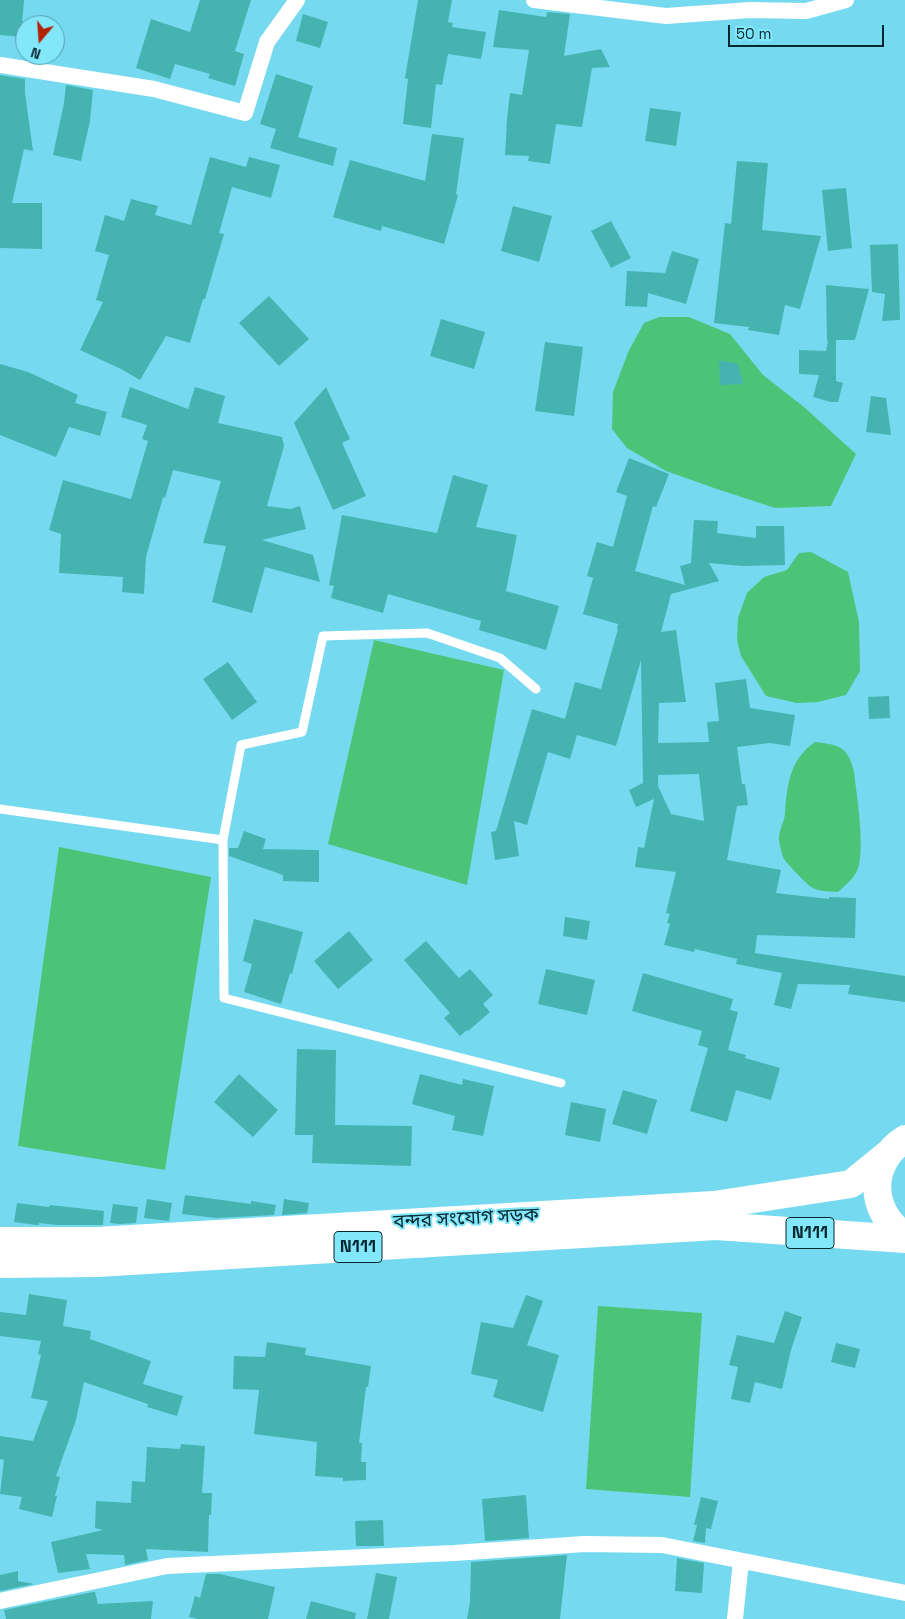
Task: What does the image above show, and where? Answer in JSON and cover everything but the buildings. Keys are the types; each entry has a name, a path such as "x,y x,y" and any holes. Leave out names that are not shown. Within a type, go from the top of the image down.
{"highway":[{"name":"N111","path":"897,1146 880,1168 877,1184 878,1201 885,1217 905,1237"},
{"name":"বন্দর সংযোগ সড়ক","path":"0,1241 97,1241 714,1204 850,1184 897,1146"},
{"name":"বন্দর সংযোগ সড়ক","path":"0,1264 97,1263 716,1226 905,1237"}],"street":[{"path":"0,65 154,89 245,113 267,42 297,0"},
{"path":"534,0 666,16 750,10 806,11 846,0"},
{"path":"0,1601 166,1566 454,1553 584,1544 662,1545 905,1593"},
{"path":"735,1619 741,1561"}],"lane":[{"path":"536,689 500,658 427,633 323,636 302,732 241,745 223,840 224,998 560,1083"},
{"path":"0,809 223,840"}],"shaded area":[{"path":"659,317 689,317 730,334 763,375 804,407 856,454 831,506 775,508 666,471 627,448 612,429 613,392 629,350 644,323"},
{"path":"811,552 848,572 859,622 860,671 846,695 818,702 797,703 766,696 741,656 737,640 738,618 747,593 764,577 787,570 799,553"},
{"path":"374,640 504,670 467,885 328,844"},
{"path":"815,742 841,748 849,757 854,772 860,819 861,844 859,865 851,880 838,892 817,890 811,887 784,859 779,840 791,774 806,749"},
{"path":"59,847 211,877 165,1170 18,1146"},
{"path":"598,1306 702,1313 690,1497 586,1489"}]}
